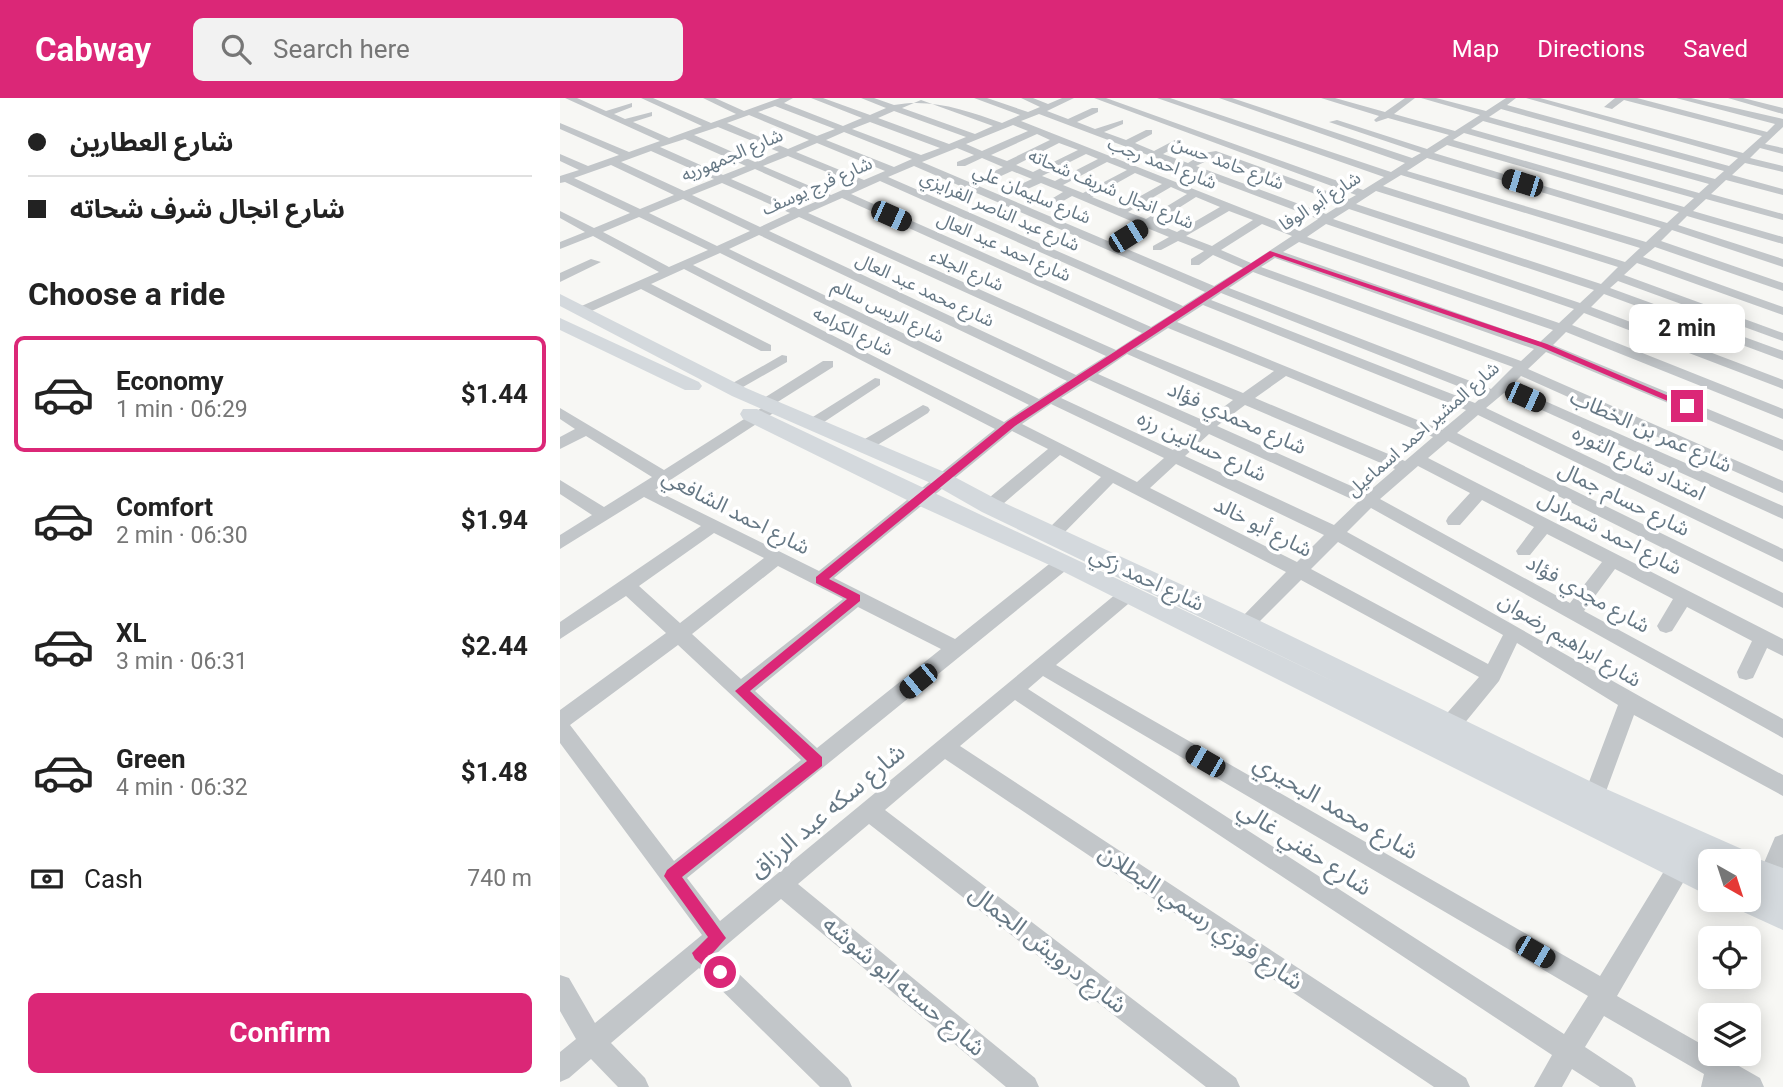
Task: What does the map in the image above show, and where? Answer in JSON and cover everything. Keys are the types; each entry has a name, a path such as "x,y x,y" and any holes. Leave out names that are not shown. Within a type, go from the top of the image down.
{"street":[{"path":"571,98 668,141"},
{"path":"645,98 864,184"},
{"path":"707,98 894,171"},
{"name":"شارع سليمان علي","path":"757,98 844,129 1217,289 1497,391"},
{"path":"563,179 789,98"},
{"name":"شارع انجال شريف شحاته","path":"814,98 983,155 1251,267 1520,368 1783,487"},
{"path":"865,98 975,137"},
{"name":"شارع الجمهوريه","path":"560,246 921,98"},
{"name":"شارع احمد رجب","path":"921,98 1036,131 1299,236 1562,327 1783,414"},
{"path":"978,98 1039,111"},
{"path":"1024,98 1039,111"},
{"name":"شارع فرج يوسف","path":"571,317 917,160 1070,98"},
{"path":"1098,98 1369,190 1630,262 1783,311"},
{"path":"1223,98 1302,124 1669,226 1783,263"},
{"path":"1257,98 1283,106"},
{"path":"1310,104 1319,98"},
{"path":"1325,98 1455,135 1783,241"},
{"path":"1332,112 1358,98"},
{"path":"1371,125 1411,98"},
{"path":"1425,98 1447,100 1484,116 1783,192"},
{"path":"1530,98 1555,105 1648,117 1695,116 1728,125 1775,129"},
{"path":"1555,105 1565,98"},
{"path":"1609,107 1623,98 1648,117 1744,158 1783,169"},
{"path":"1680,98 1775,129"},
{"path":"1732,98 1775,129 1783,151"},
{"path":"1157,99 1338,158 1649,244 1783,287"},
{"path":"1433,109 1447,100"},
{"path":"1508,100 1724,176"},
{"name":"شارع أبو الوفا","path":"820,580 1008,426 1508,100"},
{"path":"605,114 629,105"},
{"path":"1232,111 1244,105"},
{"path":"1168,113 1183,106"},
{"path":"1069,122 1096,110"},
{"name":"شارع حامد حسن","path":"1039,111 1325,219 1582,308 1783,385"},
{"path":"625,122 649,114"},
{"path":"1196,123 1212,115"},
{"path":"1262,121 1274,115"},
{"path":"1413,122 1423,116"},
{"path":"1681,127 1695,116"},
{"path":"1323,119 1422,156"},
{"path":"1096,132 1120,121"},
{"path":"1291,130 1302,124"},
{"path":"1716,136 1728,125"},
{"path":"560,126 627,155"},
{"path":"644,131 657,126"},
{"path":"1228,134 1243,126"},
{"name":"شارع المشير احمد اسماعيل","path":"1245,625 1370,500 1497,391 1602,288 1775,129"},
{"path":"961,164 1036,131"},
{"path":"1126,144 1149,132"},
{"name":"شارع احمد عبد العال","path":"685,135 1152,331"},
{"path":"1256,143 1270,135"},
{"path":"1455,135 1783,217"},
{"path":"986,178 1057,140"},
{"path":"1155,154 1178,142"},
{"path":"1287,154 1301,146"},
{"name":"شارع الجلاء","path":"650,147 1121,352 1245,399"},
{"path":"1019,190 1084,150"},
{"path":"1188,167 1208,155 1216,154 1345,206"},
{"path":"560,157 588,170"},
{"path":"1323,167 1338,158"},
{"path":"1055,185 1105,159"},
{"name":"شارع محمد عبد العال","path":"611,161 825,263 1082,377"},
{"path":"1217,166 1602,288 1783,356"},
{"path":"1084,197 1134,170"},
{"name":"شارع عبد الناصر الفرايزي","path":"879,177 1184,311"},
{"name":"شارع الريس سالم","path":"563,179 1045,402"},
{"path":"1120,212 1169,184"},
{"path":"1052,203 1072,192"},
{"path":"1128,236 1194,194"},
{"path":"1157,248 1228,207"},
{"path":"562,217 669,272"},
{"path":"1195,262 1261,220"},
{"path":"825,263 844,253"},
{"path":"1273,253 1543,346 1783,446"},
{"path":"560,278 596,262"},
{"name":"شارع الكرامه","path":"684,265 1008,426"},
{"path":"1615,276 1783,337"},
{"path":"641,284 766,348"},
{"name":"شارع احمد زكي","path":"560,299 571,317 766,409 813,423 941,479 990,506 1245,625 1698,874"},
{"name":"امتداد شارع الثوره","path":"1201,300 1476,409 1783,556"},
{"name":"شارع احمد زكي","path":"571,317 731,387 921,497 1443,736 1594,798 1706,849"},
{"name":"شارع حسام جمال","path":"1167,322 1445,435 1783,601"},
{"path":"731,387 782,359"},
{"path":"560,543 766,409 828,364"},
{"path":"1139,489 1207,428 1284,371"},
{"name":"شارع محمدي فؤاد","path":"1082,377 1207,428 1370,500"},
{"path":"813,423 875,382"},
{"name":"شارع عمر بن الخطاب","path":"1497,391 1783,513"},
{"name":"شارع احمد شمرادل","path":"1245,399 1480,492 1783,648"},
{"name":"شارع حسانين رزه","path":"1045,402 1176,457 1336,533"},
{"path":"863,447 923,410"},
{"path":"560,413 664,477"},
{"name":"شارع أبو خالد","path":"1008,426 1059,448 1299,571 1492,675"},
{"path":"560,444 586,429"},
{"path":"990,506 1059,448"},
{"path":"1052,535 1112,475"},
{"path":"560,486 604,515"},
{"name":"شارع احمد الشافعي","path":"643,490 958,649"},
{"path":"1454,521 1480,492"},
{"name":"شارع مجدي فؤاد","path":"1370,500 1783,729"},
{"path":"1524,551 1545,525"},
{"path":"560,632 713,526"},
{"name":"شارع ابراهيم رضوان","path":"1336,533 1514,632 1629,702 1783,786"},
{"path":"560,720 679,634 776,558"},
{"path":"1574,611 1613,560"},
{"path":"672,876 1064,562"},
{"path":"627,586 817,761"},
{"name":"شارع سكه عبد الرزاق","path":"560,1069 1128,594"},
{"path":"1666,626 1684,597"},
{"path":"741,691 856,598"},
{"path":"1443,736 1492,675 1514,632"},
{"path":"1746,672 1763,638"},
{"name":"شارع محمد البحيري","path":"1041,666 1603,996 1716,1078 1751,1087"},
{"name":"شارع حفني غالي","path":"1013,689 1623,1087"},
{"path":"1594,798 1629,702"},
{"path":"560,727 672,876 709,946 839,1087"},
{"name":"شارع فوزي رسمي البطلان","path":"944,747 1457,1087"},
{"name":"شارع درويش الجمال","path":"868,810 1227,1087"},
{"path":"1783,845 1762,882 1783,914"},
{"path":"1547,1087 1681,866"},
{"name":"شارع حسنه ابو شوشه","path":"781,884 1026,1087"},
{"path":"560,987 592,1042 636,1087"}],"route":[{"path":"720,972 700,953 718,938 672,876 817,761 741,691 856,598 820,580 1011,424 1273,253 1544,346 1687,406"}]}
